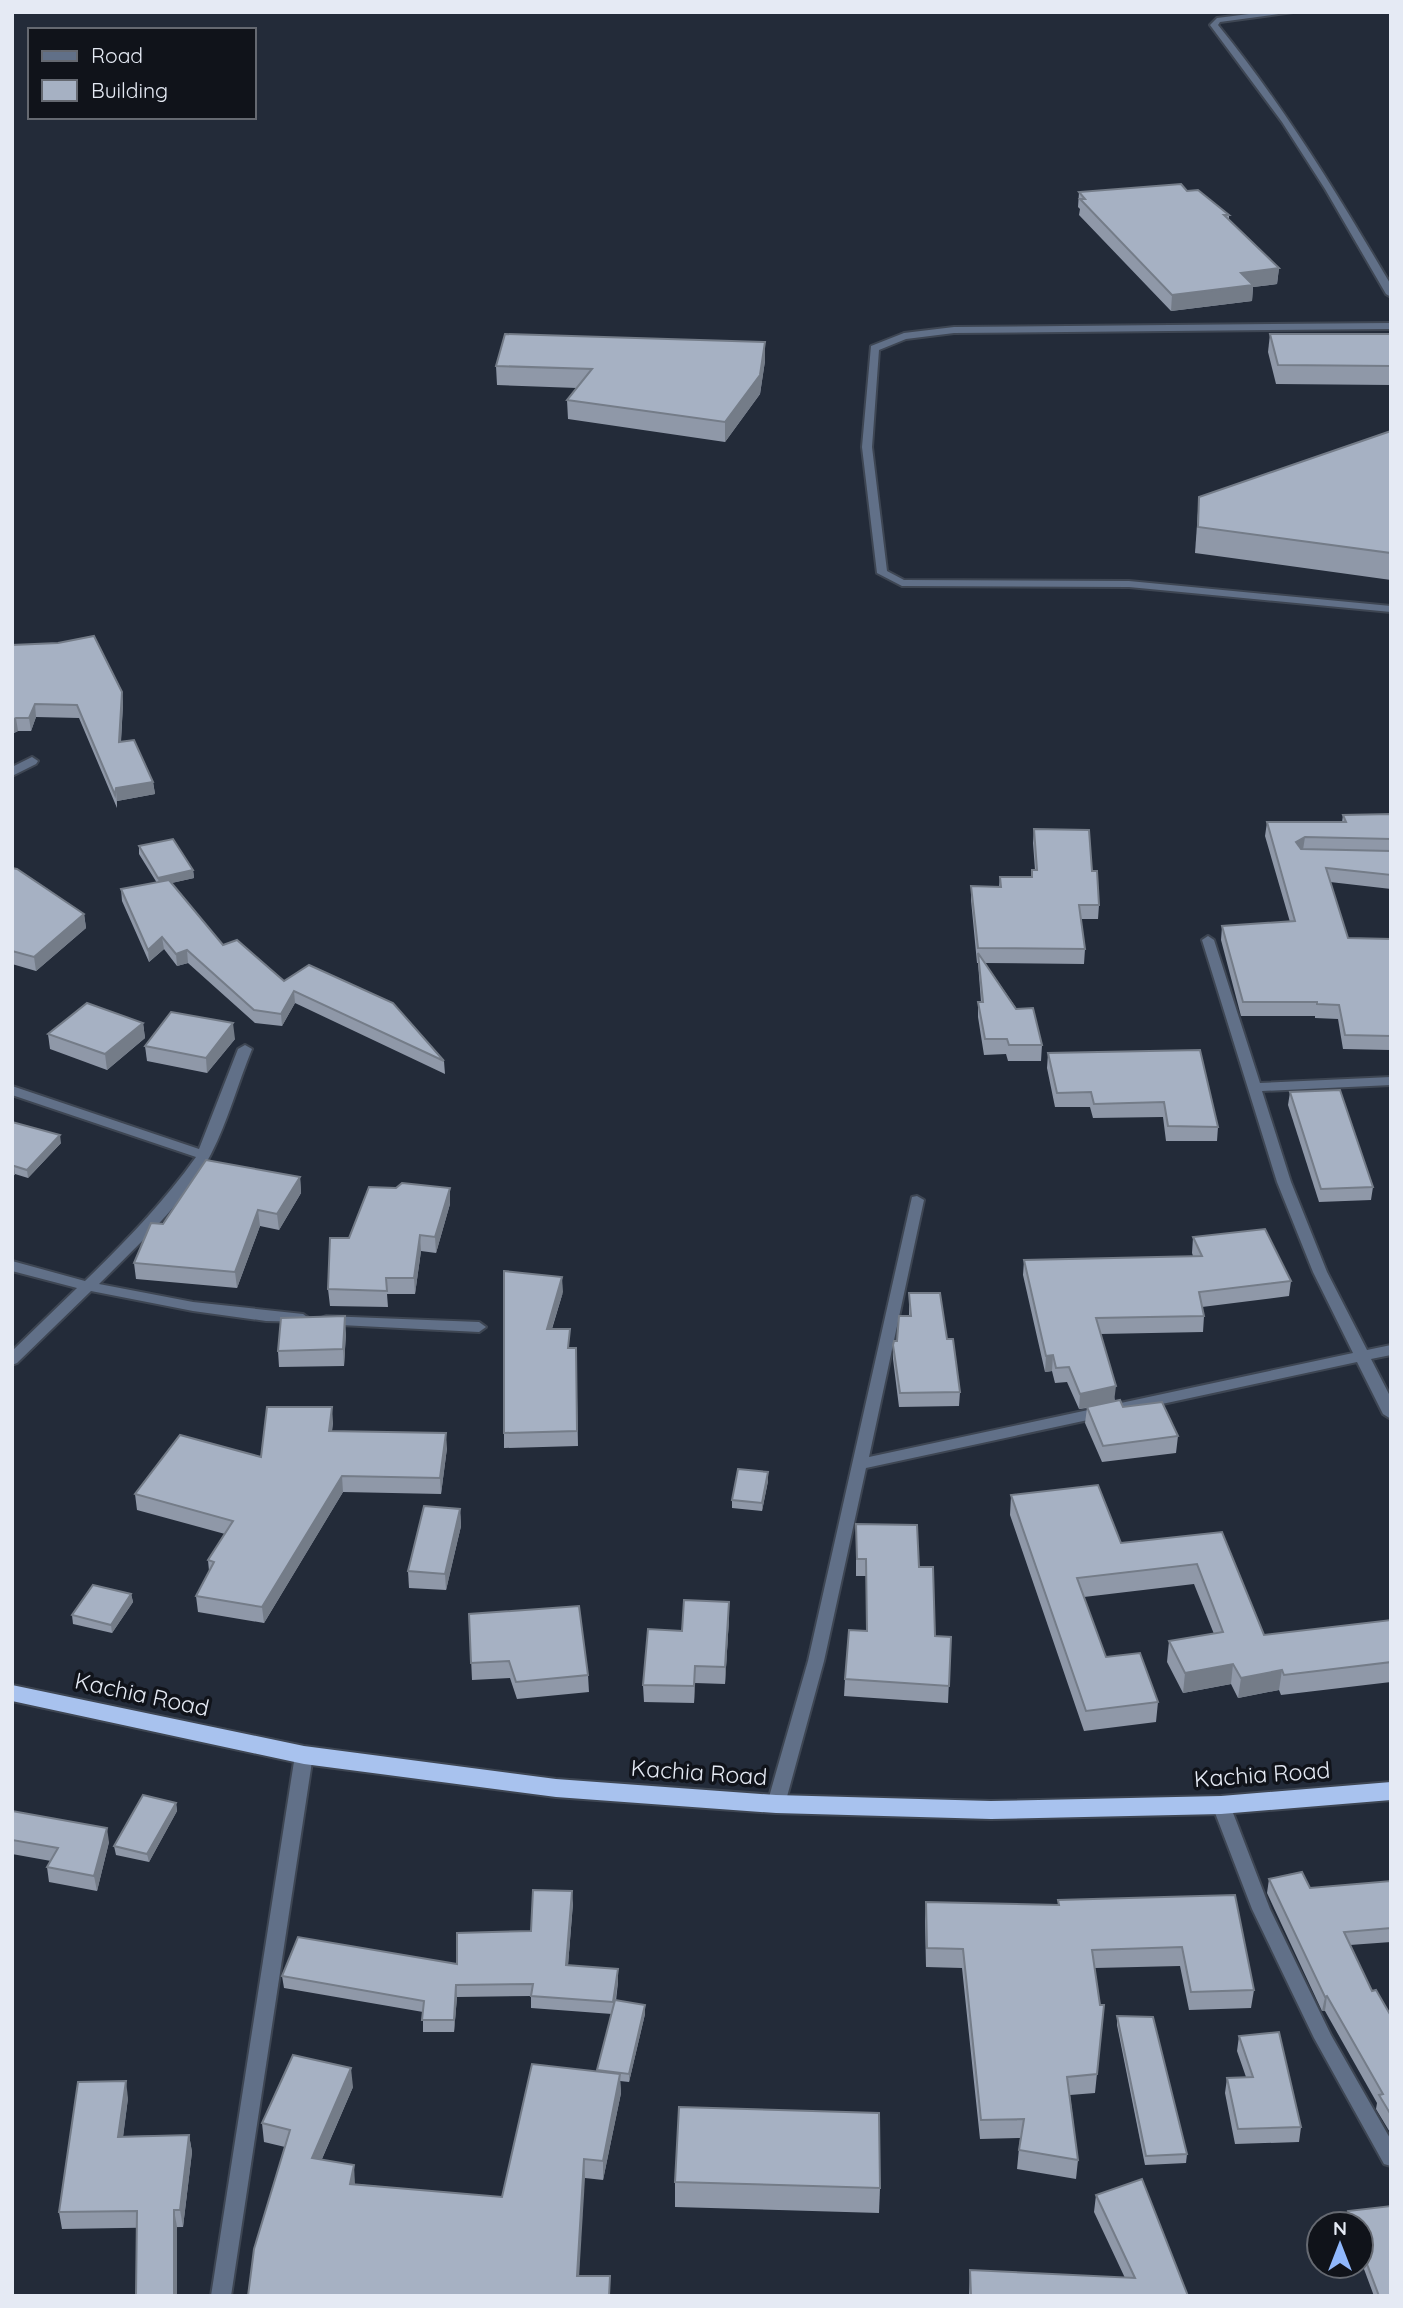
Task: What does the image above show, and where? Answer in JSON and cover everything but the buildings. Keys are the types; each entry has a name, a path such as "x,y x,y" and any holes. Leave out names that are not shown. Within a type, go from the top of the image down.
{"highway":[{"name":"Kachia Road","path":"12,1693 304,1755 556,1788 776,1804 990,1810 1221,1805 1391,1791"}],"street":[{"path":"1289,12 1234,17 1217,20 1214,25 1257,76 1315,163 1391,294"},
{"path":"1391,326 954,330 904,336 874,348 867,447 882,573 902,583 1129,584 1391,609"},
{"path":"12,772 32,761"},
{"path":"1208,940 1284,1182 1310,1246 1391,1414"},
{"path":"12,1360 137,1238 177,1193 204,1155 245,1049"},
{"path":"1254,1087 1391,1081"},
{"path":"12,1090 204,1155"},
{"path":"776,1804 816,1661 917,1200"},
{"path":"12,1266 86,1287 229,1314 342,1322 479,1327"},
{"path":"860,1464 1391,1350"},
{"path":"220,2296 304,1755"},
{"path":"1221,1805 1261,1909 1323,2038 1391,2158"}]}
